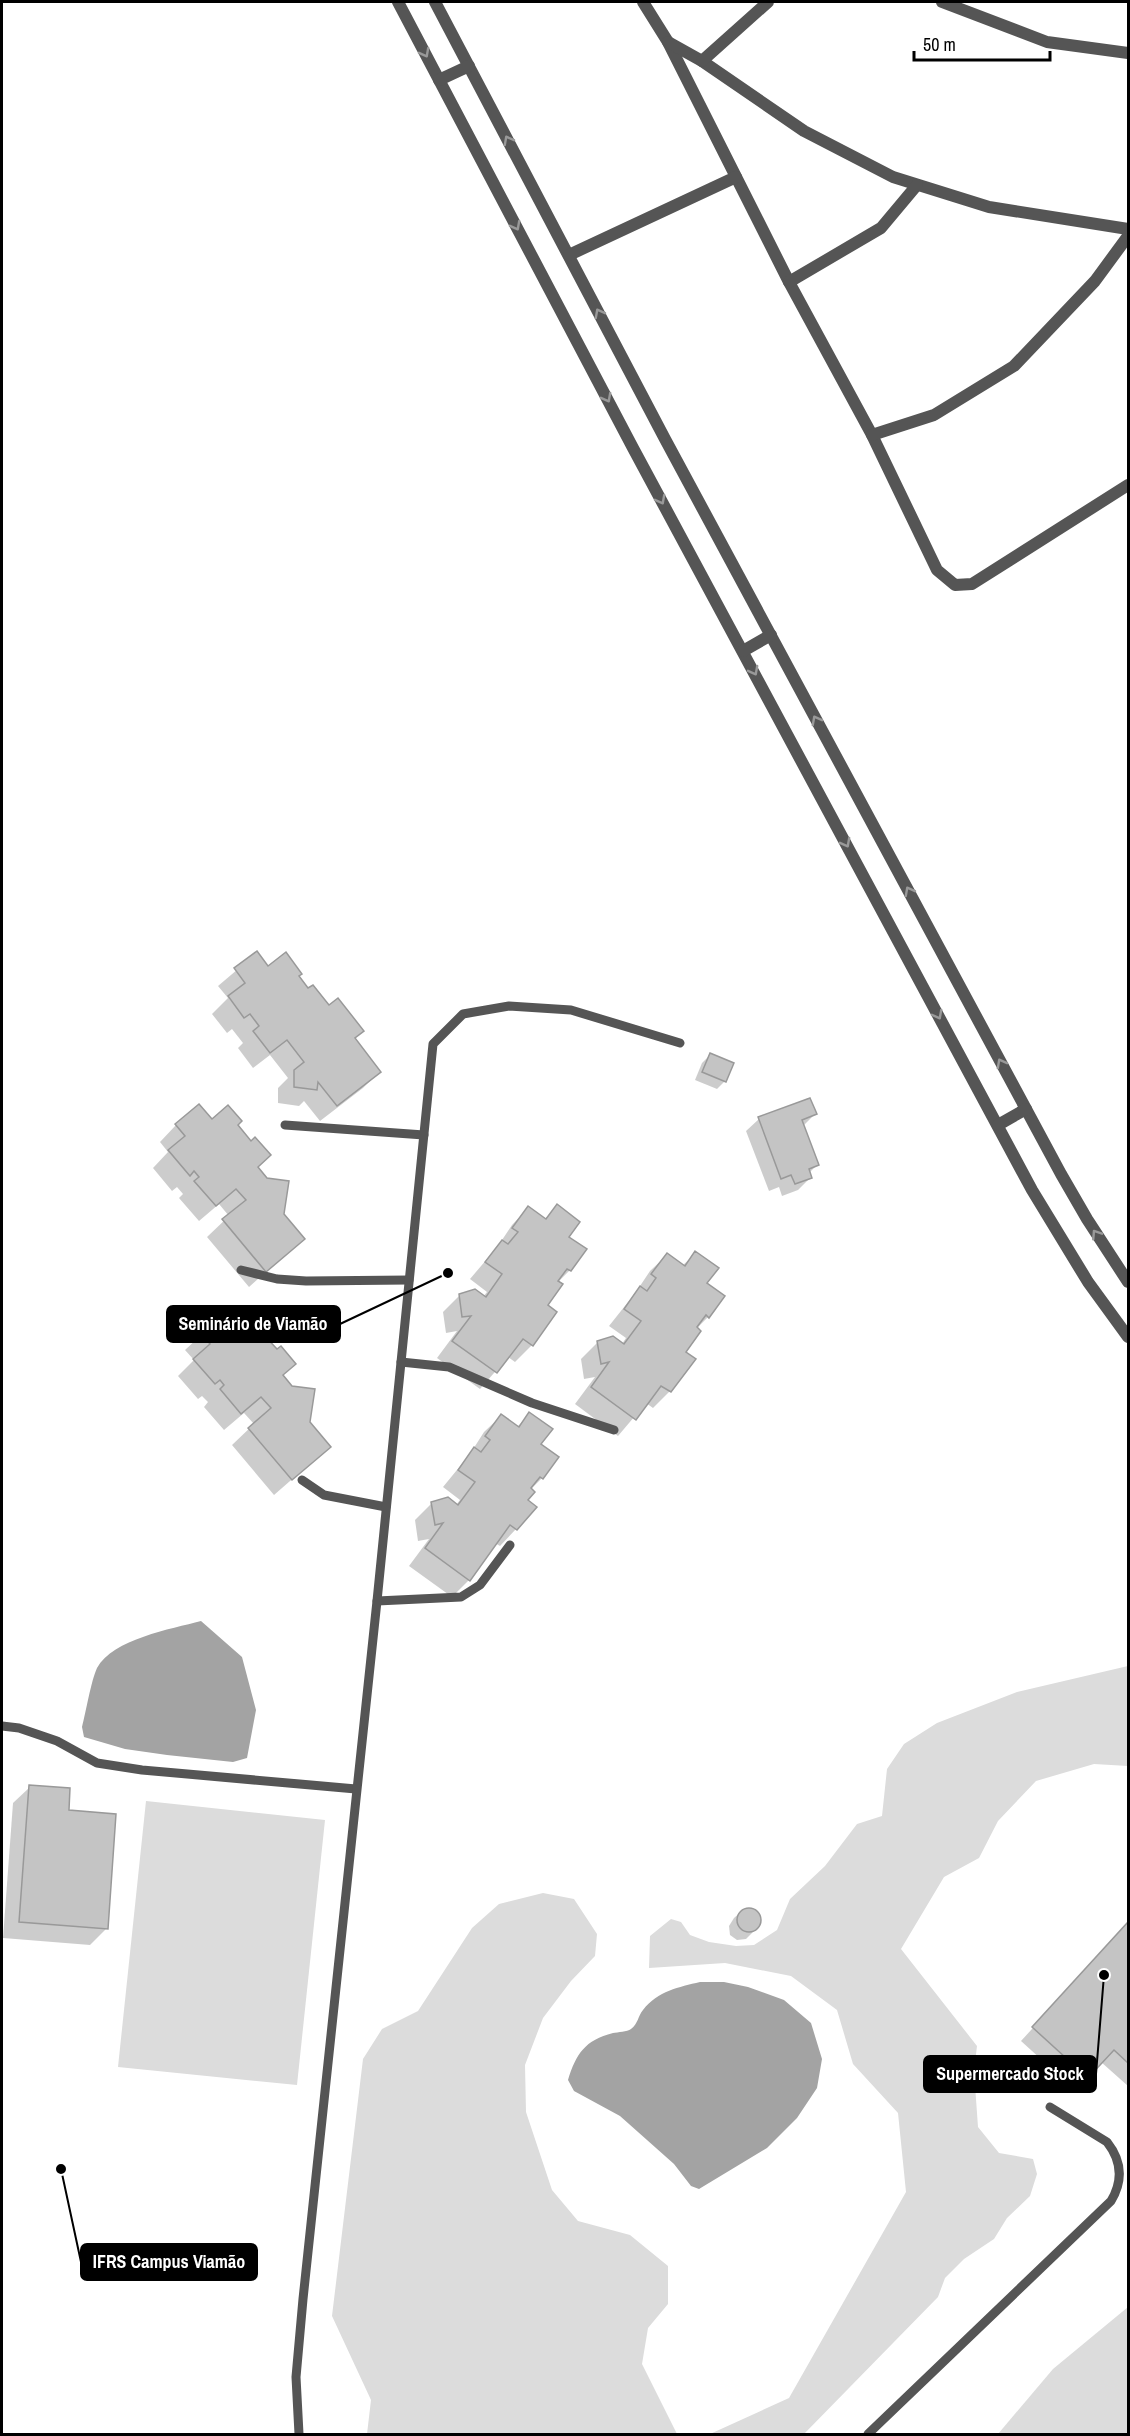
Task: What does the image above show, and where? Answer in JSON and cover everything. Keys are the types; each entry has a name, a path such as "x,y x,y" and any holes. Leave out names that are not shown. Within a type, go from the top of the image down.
{"street":[{"path":"398,2 742,651 998,1125 1059,1236 1088,1282 1128,1337"},
{"path":"435,2 1026,1109 1087,1220 1128,1282"},
{"path":"643,2 668,42 789,282 872,435 937,570 955,585 972,584 1128,485"},
{"path":"702,61 768,2"},
{"path":"942,2 1047,42 1128,53"},
{"path":"668,42 702,61 804,131 893,177 989,207 1128,229"},
{"path":"439,80 469,66"},
{"path":"569,255 736,177"},
{"path":"789,282 881,228 917,185"},
{"path":"872,435 934,416 1014,366 1095,281 1128,236"},
{"path":"742,651 771,635"},
{"path":"998,1125 1026,1109"}],"lane":[{"path":"298,2434 296,2377 303,2299 433,1044 463,1014 510,1006 571,1010 680,1043"},
{"path":"285,1125 424,1135"},
{"path":"241,1270 277,1280 409,1280"},
{"path":"401,1362 449,1367 532,1403 614,1430"},
{"path":"302,1480 324,1495 386,1507"},
{"path":"377,1601 461,1597 480,1586 510,1545"},
{"path":"2,1726 19,1728 57,1741 97,1763 142,1770 356,1789"},
{"path":"868,2434 1111,2202 1118,2185 1119,2166 1113,2149 1107,2142 1050,2107"}],"shaded area":[{"path":"201,1621 242,1657 256,1710 247,1758 233,1762 167,1755 125,1749 84,1737 82,1727 93,1681 97,1668 105,1658 129,1642"},
{"path":"1128,1666 1128,1766 1094,1764 1036,1781 998,1821 979,1858 944,1877 901,1949 977,2046 974,2071 978,2127 999,2153 1033,2159 1037,2174 1030,2196 1007,2218 994,2239 964,2259 945,2278 938,2297 804,2434 710,2434 789,2398 906,2192 898,2113 853,2064 837,2010 791,1976 725,1963 649,1968 650,1936 671,1919 681,1922 690,1935 709,1942 736,1946 754,1945 777,1930 790,1899 825,1866 857,1824 882,1816 887,1769 904,1744 937,1723 1017,1692"},
{"path":"146,1801 325,1820 297,2085 118,2067"},
{"path":"543,1893 574,1899 597,1934 595,1956 571,1981 543,2018 525,2065 526,2112 552,2190 578,2221 630,2235 668,2266 668,2304 648,2328 642,2364 677,2434 367,2434 371,2400 332,2316 363,2059 382,2029 418,2011 472,1928 499,1904"},
{"path":"700,1982 724,1982 748,1987 784,2000 811,2023 822,2059 817,2088 797,2118 767,2148 699,2189 691,2186 674,2164 620,2116 574,2091 568,2080 578,2056 589,2044 603,2036 631,2029 643,2010 662,1994"},
{"path":"1128,2307 1128,2434 998,2434 1053,2369"}],"building":[{"path":"257,951 268,966 286,952 302,974 299,976 308,988 313,985 329,1005 338,998 364,1031 355,1038 381,1072 337,1106 318,1082 317,1090 294,1087 294,1070 304,1062 287,1040 270,1053 253,1031 259,1026 250,1014 244,1018 228,996 245,983 234,968"},
{"path":"710,1053 734,1063 726,1082 702,1072"},
{"path":"810,1098 817,1114 802,1120 819,1165 809,1169 812,1178 795,1184 791,1175 781,1179 758,1117"},
{"path":"199,1104 212,1119 228,1105 242,1121 238,1125 251,1141 255,1137 271,1155 258,1167 267,1178 289,1181 284,1214 305,1239 266,1272 222,1219 246,1200 236,1189 216,1206 194,1181 199,1177 194,1171 190,1176 168,1150 185,1136 175,1124"},
{"path":"557,1204 580,1222 569,1237 587,1249 571,1271 567,1269 558,1281 563,1284 548,1305 557,1312 533,1346 523,1339 497,1373 452,1341 471,1316 462,1317 459,1294 475,1289 486,1297 502,1274 485,1262 502,1240 508,1244 518,1232 512,1228 528,1206 546,1219"},
{"path":"695,1251 719,1268 707,1283 725,1296 709,1318 706,1315 697,1327 701,1331 686,1352 696,1359 671,1392 661,1386 636,1420 591,1387 609,1362 601,1364 597,1341 613,1336 624,1344 641,1321 624,1309 640,1286 647,1291 656,1278 651,1274 667,1253 685,1266"},
{"path":"225,1312 237,1327 253,1313 268,1330 263,1334 277,1349 281,1346 296,1364 283,1375 292,1386 315,1389 310,1422 331,1447 292,1480 248,1428 271,1408 261,1397 241,1414 220,1389 224,1385 220,1380 215,1384 193,1359 210,1344 201,1332"},
{"path":"529,1412 553,1429 541,1444 559,1457 543,1479 540,1477 531,1488 535,1492 528,1500 537,1507 517,1530 510,1525 470,1581 425,1548 443,1523 435,1525 431,1502 448,1497 458,1505 475,1482 458,1470 474,1447 481,1452 490,1440 485,1436 501,1414 519,1427"},
{"path":"29,1785 70,1788 69,1810 116,1814 108,1929 19,1922"},
{"path":"749,1908 758,1911 761,1920 758,1929 749,1932 740,1929 737,1920 740,1911"},
{"path":"1128,1922 1128,2063 1114,2050 1088,2078 1032,2027"}],"place":[{"name":"Seminário de Viamão","path":"448,1273"},
{"name":"Supermercado Stock","path":"1104,1975"},
{"name":"IFRS Campus Viamão","path":"61,2169"}]}
